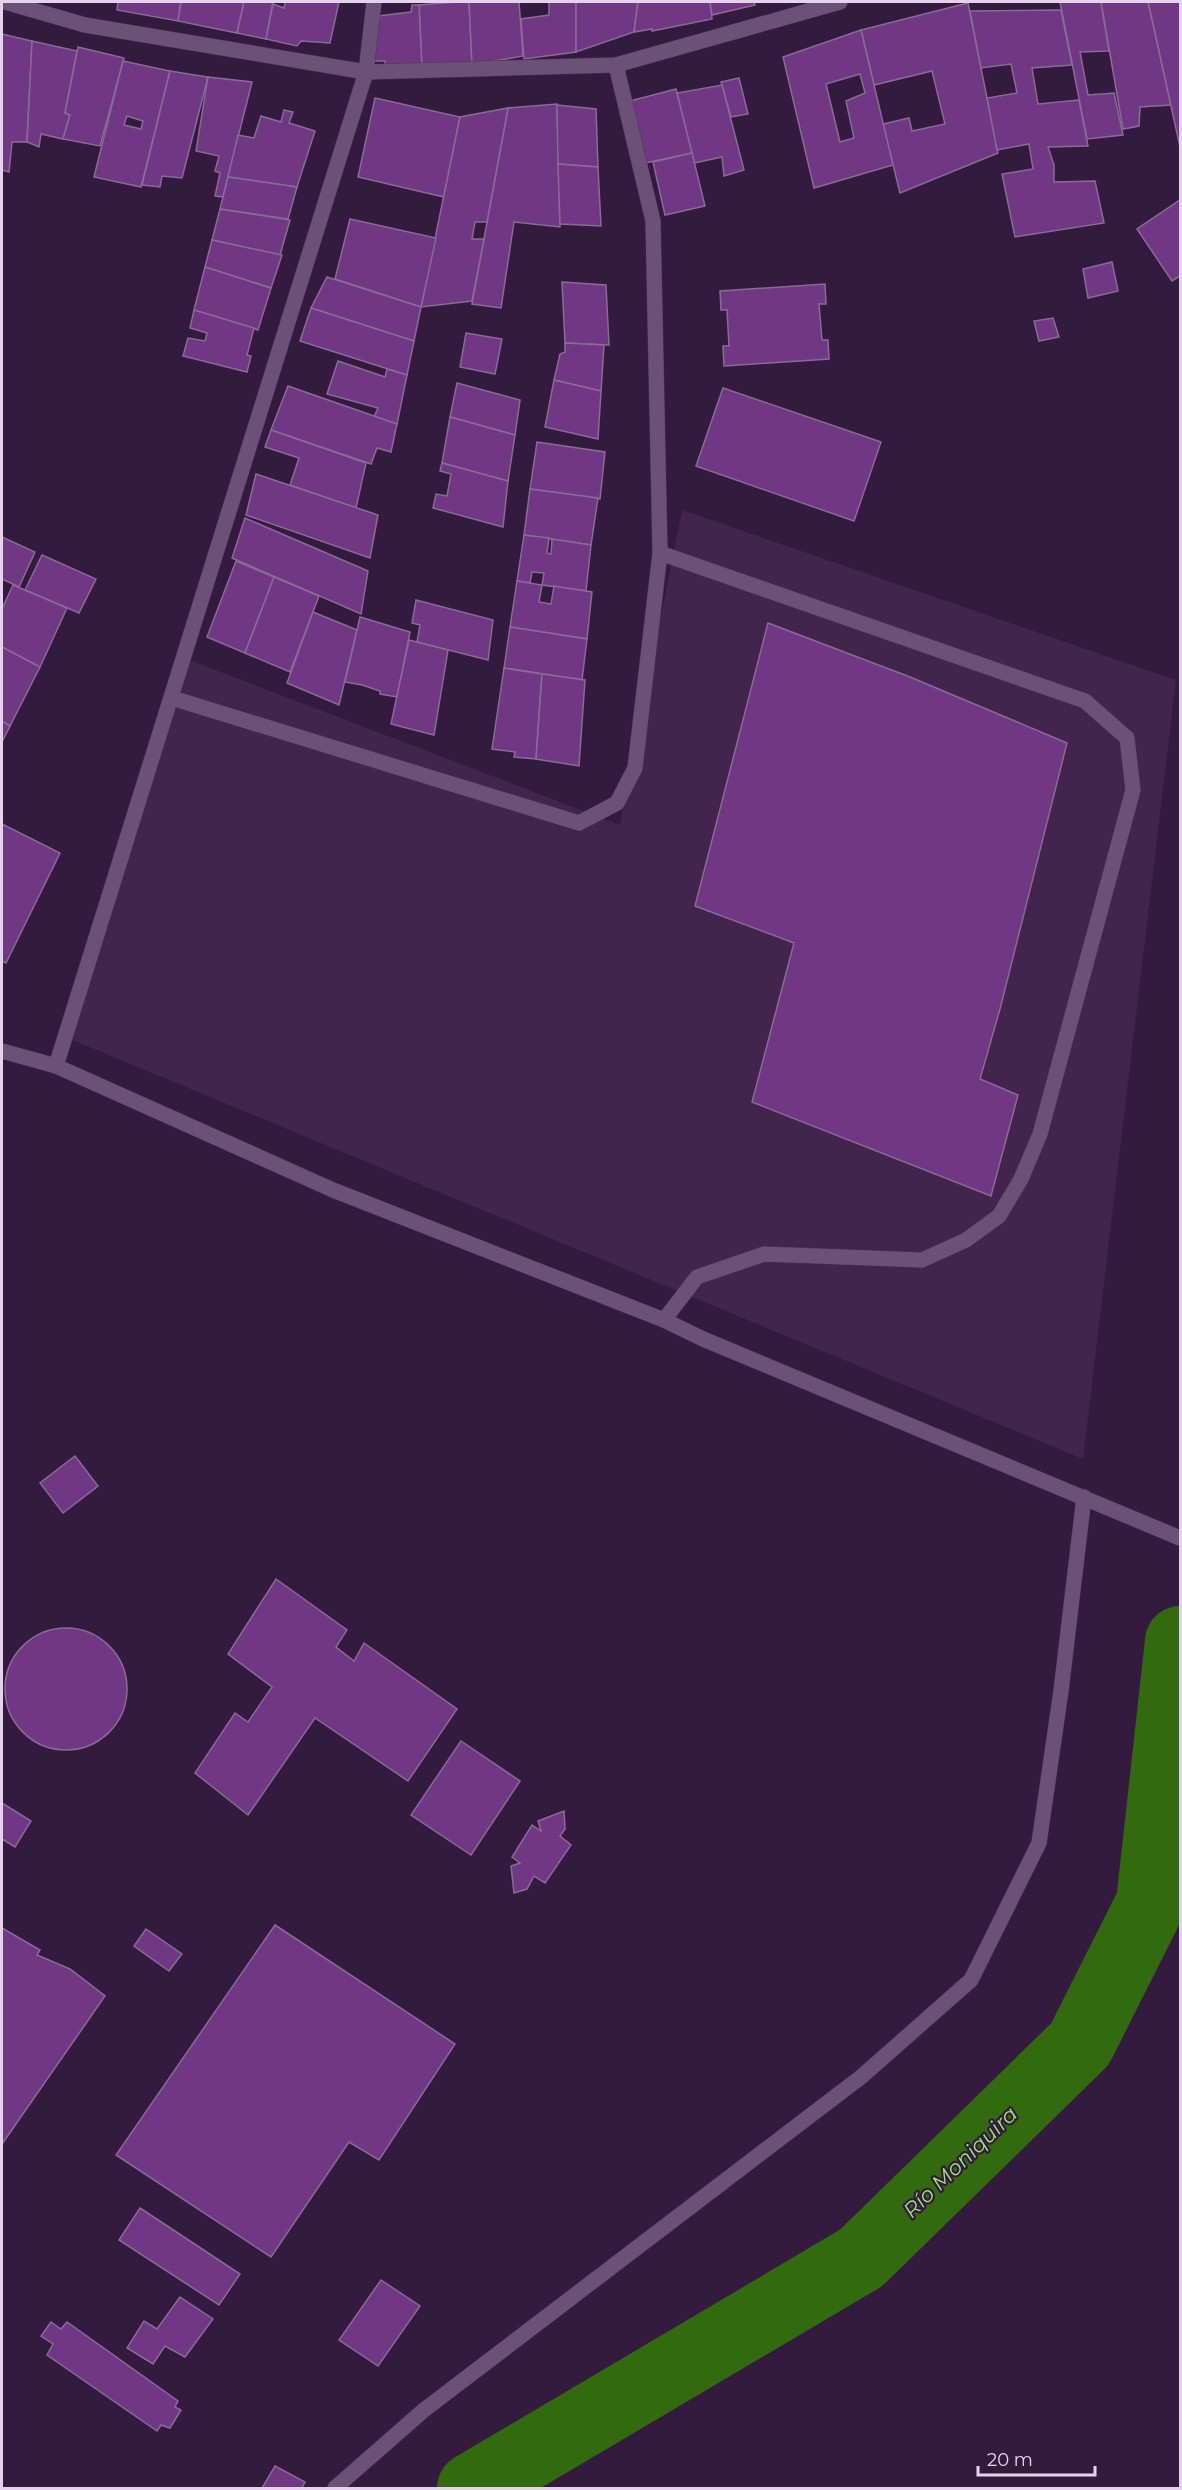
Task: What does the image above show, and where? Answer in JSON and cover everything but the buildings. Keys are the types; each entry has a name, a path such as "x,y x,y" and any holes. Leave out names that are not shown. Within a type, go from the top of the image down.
{"street":[{"path":"5,2 85,26 366,72 616,65 840,2"},
{"path":"56,1066 366,72 374,2"},
{"path":"172,698 579,823 617,804 635,768 660,553 653,221 616,65"},
{"path":"660,553 1085,701 1126,738 1133,790 1040,1134 1021,1179 999,1216 966,1240 922,1260 764,1254 697,1277 664,1320"},
{"path":"2,1052 56,1066 333,1190 664,1320 703,1339 1180,1538"},
{"path":"335,2488 424,2410 861,2077 971,1980 1039,1842 1061,1691 1084,1497"}],"shaded area":[{"path":"682,510 1176,680 1083,1459 58,1034 179,656 620,825"}],"waterway":[{"name":"Río Moniquira","path":"472,2488 861,2258 1080,2044 1151,1903 1180,1641"}]}
